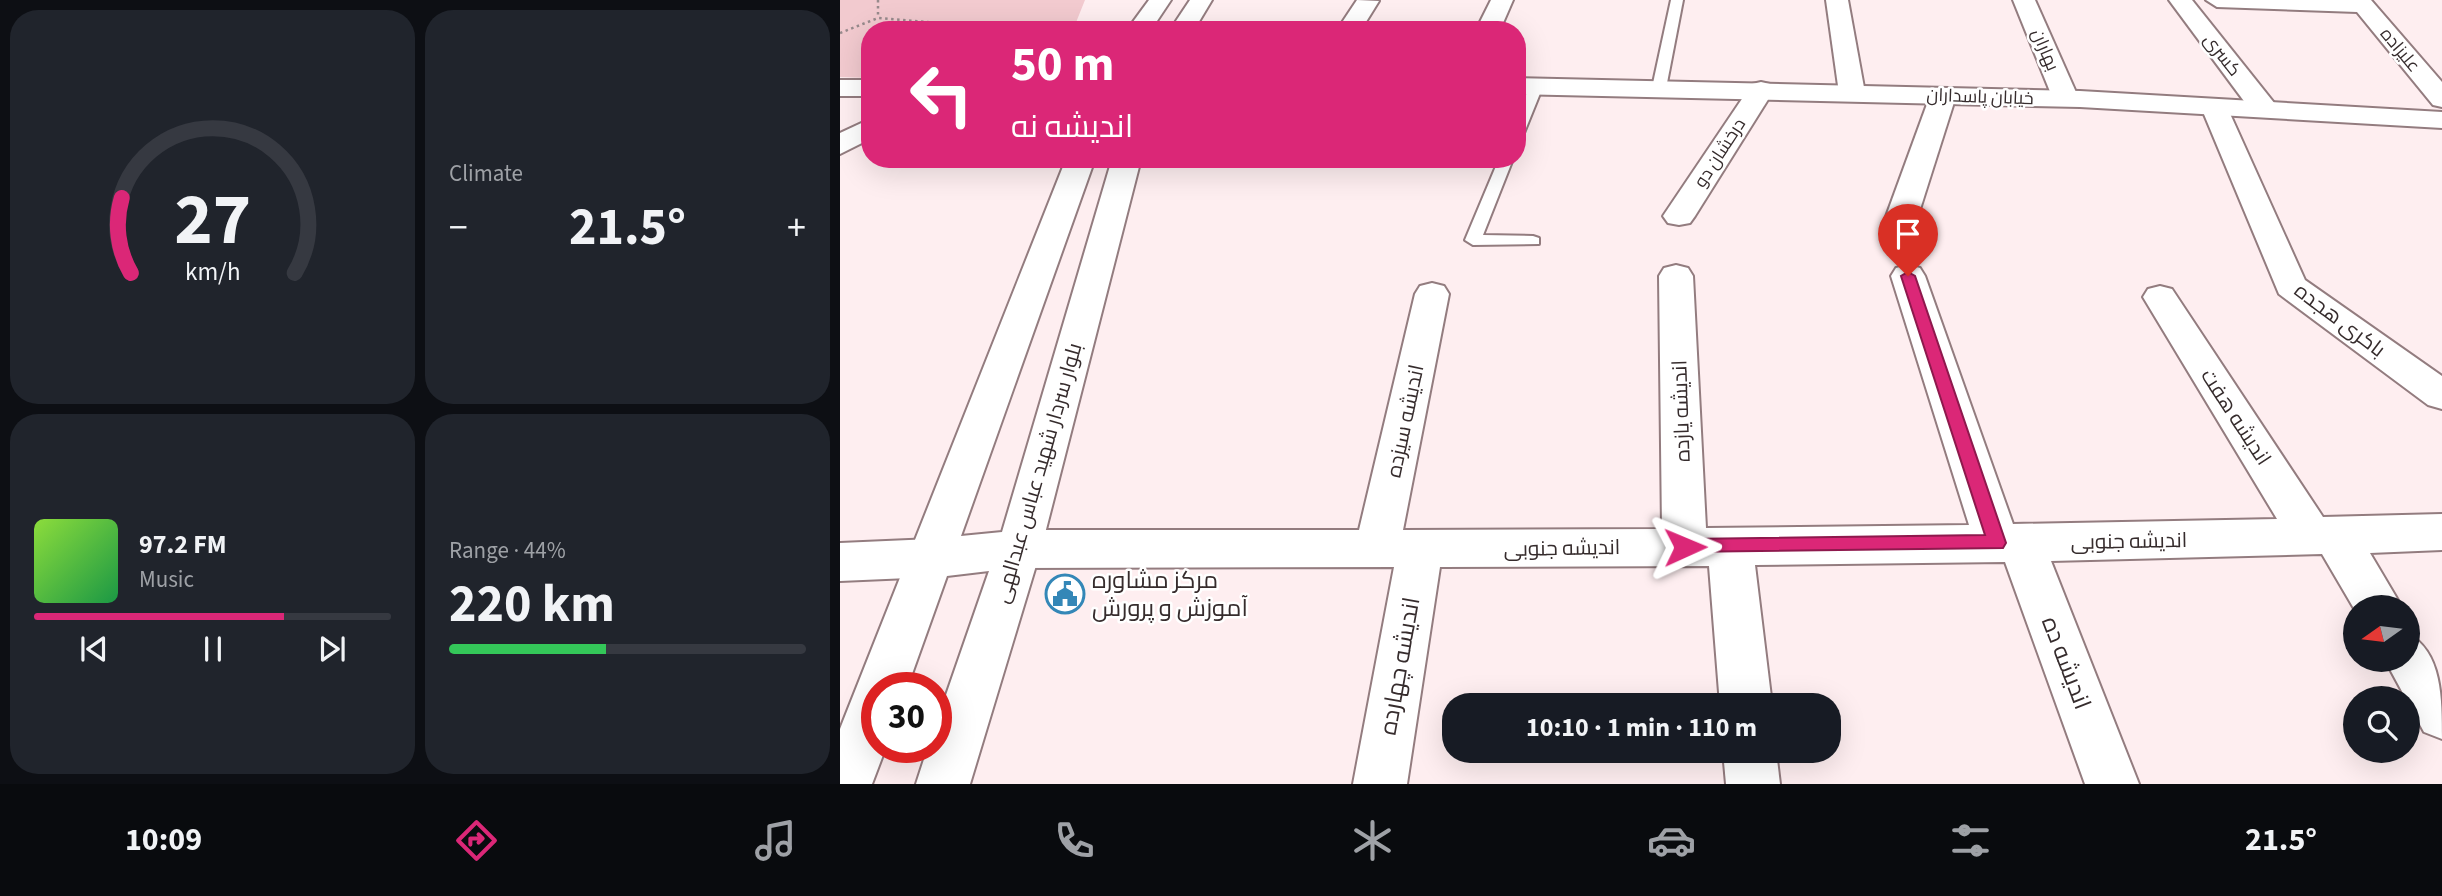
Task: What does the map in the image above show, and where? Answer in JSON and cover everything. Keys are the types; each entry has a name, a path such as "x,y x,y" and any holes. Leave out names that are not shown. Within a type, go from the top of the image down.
{"street":[{"path":"1188,21 1201,0"},
{"path":"1492,21 1502,0"},
{"path":"1837,0 1852,93"},
{"name":"بهاران","path":"2024,0 2066,99"},
{"name":"کسری","path":"2180,0 2265,110"},
{"path":"2217,0 2361,2"},
{"path":"1145,21 1157,1"},
{"path":"1355,21 1368,1"},
{"name":"علیزاده","path":"2361,2 2442,99"},
{"name":"خیابان پاسداران","path":"1527,86 2066,99 2442,120"},
{"path":"840,88 861,88"},
{"name":"درخشان دو","path":"1679,216 1761,90"},
{"path":"1900,222 1943,96"},
{"name":"باکری هجده","path":"2214,107 2291,286 2442,395"},
{"path":"840,145 861,132"},
{"path":"888,672 1078,168"},
{"name":"بلوار سردار شهید عباس عبدالهی","path":"943,784 1019,549 1124,168"},
{"name":"اندیشه یازده","path":"1676,276 1708,546 1743,693"},
{"name":"اندیشه ده","path":"1908,276 2009,543 2112,784"},
{"name":"اندیشه سیزده","path":"1399,549 1432,294"},
{"name":"اندیشه هفت","path":"2160,297 2324,536 2369,595"},
{"name":"اندیشه جنوبی","path":"840,562 932,558 1019,549 1399,549 2009,543 2442,533"},
{"name":"اندیشه چهارده","path":"1380,784 1399,549"},
{"path":"2417,672 2442,714"},
{"path":"845,784 861,742"},
{"path":"1751,763 1753,784"}],"lane":[{"path":"1659,88 1677,0"},
{"path":"1502,168 1473,240 1533,241"}],"path":[{"path":"877,18 878,0"},
{"path":"870,21 877,18 914,21"},
{"path":"840,33 861,24"}],"shaded area":[{"path":"840,0 1085,0 1077,21 861,21 861,78 840,77"}],"place":[{"name":"مرکز مشاوره آموزش و پرورش","path":"1065,594"}],"route":[{"path":"1685,547 1997,543 1908,276"}]}
